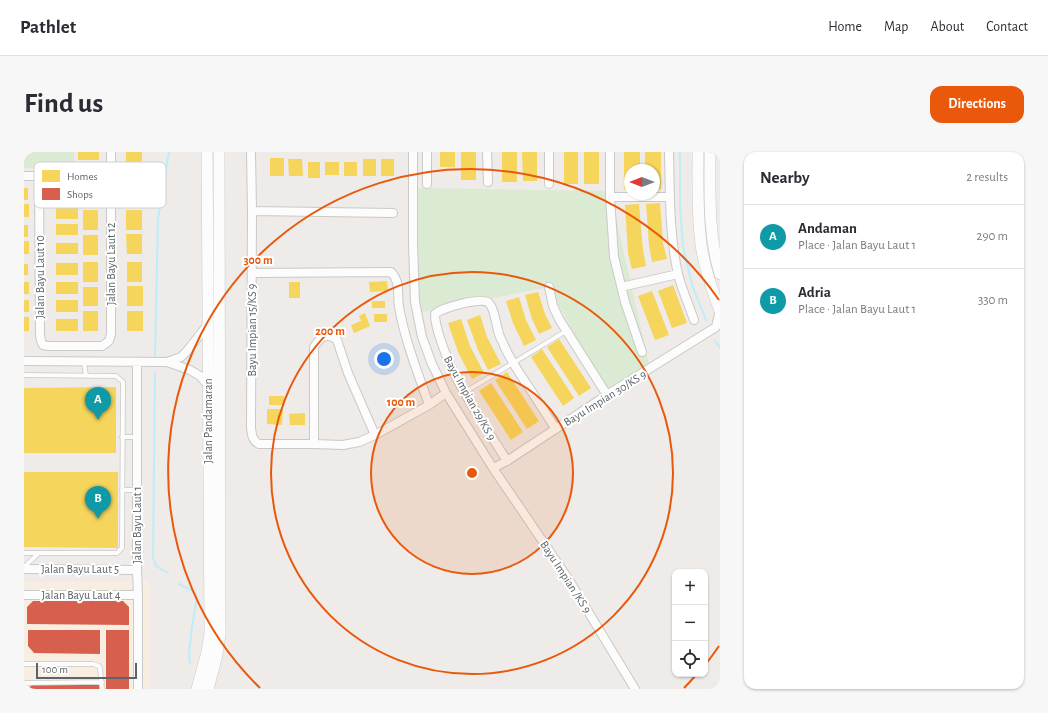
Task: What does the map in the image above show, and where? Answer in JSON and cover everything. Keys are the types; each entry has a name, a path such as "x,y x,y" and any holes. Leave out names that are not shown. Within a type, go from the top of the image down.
{"main road":[{"name":"Jalan Pandamaran","path":"197,689 207,652 210,633 207,152"},
{"name":"Jalan Pandamaran","path":"208,689 217,655 220,634 219,152"},
{"path":"698,152 698,214 701,244 706,269 720,311"},
{"path":"710,152 710,215 713,242 720,274"},
{"path":"698,214 710,215"}],"street":[{"name":"Bayu Impian 15/KS 9","path":"251,152 252,437 258,444 314,444"},
{"name":"Bayu Impian /KS 9","path":"413,152 413,244 415,302 422,337 432,364 446,392 493,468 569,580 635,689"},
{"path":"427,152 427,184"},
{"path":"487,152 488,182"},
{"path":"548,184 549,152"},
{"path":"610,152 610,197 614,257 625,302 642,352"},
{"path":"669,152 670,197 674,250 678,274 694,320"},
{"path":"610,197 670,197"},
{"name":"Jalan Bayu Laut 10","path":"39,208 41,342 44,345 49,346 75,346"},
{"name":"Jalan Bayu Laut 12","path":"75,346 102,346 109,341 111,334 111,208"},
{"path":"252,211 393,213"},
{"path":"252,273 391,272 397,281 399,306 406,338 430,405"},
{"path":"621,287 678,274"},
{"path":"549,287 553,306 566,331 607,395"},
{"name":"Bayu Impian 29/KS 9","path":"507,461 455,374 445,353 435,321 435,314 441,310 461,304 480,301 490,303 503,344 513,363"},
{"name":"Bayu Impian 30/KS 9","path":"493,468 507,461 607,395 718,327 720,311"},
{"path":"167,362 181,357 209,323"},
{"path":"375,435 348,373 337,340 332,336 324,336 318,340 314,347 314,444 343,446 359,442 375,435 430,405 446,392"},
{"path":"24,361 167,362 190,370 200,376 208,386"},
{"name":"Jalan Bayu Laut 1","path":"137,362 138,689"},
{"path":"513,363 556,429"},
{"name":"Jalan Bayu Laut 5","path":"24,568 137,570"},
{"name":"Jalan Bayu Laut 4","path":"24,595 138,595"}],"lane":[{"path":"465,392 566,331"},
{"path":"84,362 86,376"},
{"path":"24,375 116,376 123,382 122,548 117,553 24,553"},
{"path":"122,437 137,437"},
{"path":"122,490 137,490"},
{"path":"24,568 39,553"},
{"path":"24,664 94,664 100,668 102,689"},
{"path":"24,683 102,682"}],"shaded area":[{"path":"149,581 149,689 24,689 24,582"}],"green space":[{"path":"24,152 74,152 74,162 34,162 34,168 24,168"},
{"path":"413,188 610,191 650,369 607,395 549,287 417,313"}],"building: Homes":[{"path":"78,152 99,152 99,160 78,160"},
{"path":"126,152 142,152 142,162 126,162"},
{"path":"440,152 455,152 455,167 440,167"},
{"path":"461,152 476,152 476,180 461,180"},
{"path":"502,152 517,152 517,182 502,182"},
{"path":"522,152 537,152 537,181 523,181"},
{"path":"564,152 578,152 578,184 564,184"},
{"path":"584,152 599,152 599,184 584,184"},
{"path":"624,152 640,152 640,164 624,164"},
{"path":"645,152 661,152 661,189 660,164 645,164"},
{"path":"270,158 284,158 284,176 270,176"},
{"path":"288,159 302,159 303,176 289,176"},
{"path":"363,159 376,159 376,176 363,176"},
{"path":"381,159 394,159 394,176 381,176"},
{"path":"308,162 320,162 320,178 308,178"},
{"path":"325,162 339,162 339,175 325,175"},
{"path":"344,162 357,162 357,176 344,176"},
{"path":"24,188 28,188 28,200 24,200"},
{"path":"660,203 663,243 667,259 652,262 649,245 646,204"},
{"path":"24,204 29,204 29,217 24,217"},
{"path":"639,204 646,266 632,269 628,253 625,205"},
{"path":"56,208 78,208 78,219 56,219"},
{"path":"83,210 98,210 98,230 83,230"},
{"path":"126,210 142,210 142,230 126,230"},
{"path":"56,224 78,224 78,235 56,235"},
{"path":"24,225 28,225 28,237 24,237"},
{"path":"126,234 142,234 142,254 127,254"},
{"path":"83,235 98,235 98,255 83,255"},
{"path":"24,241 29,241 29,254 24,254"},
{"path":"56,243 78,243 78,254 56,254"},
{"path":"83,262 98,262 98,282 83,282"},
{"path":"127,262 142,262 142,282 127,282"},
{"path":"56,263 78,263 78,275 56,275"},
{"path":"24,264 28,264 28,275 24,275"},
{"path":"387,281 388,291 370,292 369,282"},
{"path":"24,282 29,282 29,294 24,294"},
{"path":"56,282 78,282 78,294 56,294"},
{"path":"289,282 300,282 300,298 289,298"},
{"path":"673,285 687,323 672,328 658,291"},
{"path":"127,286 143,286 143,306 127,306"},
{"path":"83,287 98,287 98,306 83,306"},
{"path":"652,291 669,335 655,340 638,296"},
{"path":"538,292 545,314 552,328 539,334 532,319 525,295"},
{"path":"519,297 526,320 536,340 524,346 513,323 506,301"},
{"path":"24,300 29,300 29,312 24,312"},
{"path":"56,300 78,300 78,312 56,312"},
{"path":"372,301 385,301 385,308 372,308"},
{"path":"83,311 98,311 98,331 83,331"},
{"path":"127,311 143,311 143,331 127,331"},
{"path":"365,313 370,326 354,333 351,325 361,321 359,316"},
{"path":"374,314 387,314 387,322 374,322"},
{"path":"480,315 487,337 501,364 488,370 478,350 467,320"},
{"path":"24,317 29,317 29,331 24,331"},
{"path":"56,319 78,319 78,331 56,331"},
{"path":"461,319 470,346 484,373 472,379 458,352 448,323"},
{"path":"559,339 591,388 579,396 547,347"},
{"path":"542,349 574,398 563,406 531,357"},
{"path":"507,372 539,421 527,429 495,380"},
{"path":"491,383 523,432 511,440 479,391"},
{"path":"116,387 116,453 24,453 24,388"},
{"path":"269,396 284,396 284,405 269,405"},
{"path":"267,409 283,409 282,425 267,424"},
{"path":"305,413 305,425 290,425 289,414"},
{"path":"24,472 118,472 118,548 24,547"}],"building: Shops":[{"path":"33,601 123,601 129,607 129,625 27,624 27,607"},
{"path":"28,630 100,630 100,654 34,653 28,646"},
{"path":"106,630 129,630 129,689 106,689"},
{"path":"32,685 100,685 100,689 27,689"}],"waterway":[{"path":"166,170 169,152"},
{"path":"680,152 680,207 683,246 692,285 706,320"},
{"path":"155,357 158,218 160,208"},
{"path":"715,341 720,348"},
{"path":"155,373 153,558 156,566 168,573"},
{"path":"179,584 193,591 197,597 189,654 190,664"}],"place":[{"name":"Andaman","path":"98,420"},
{"name":"Adria","path":"98,519"}]}
